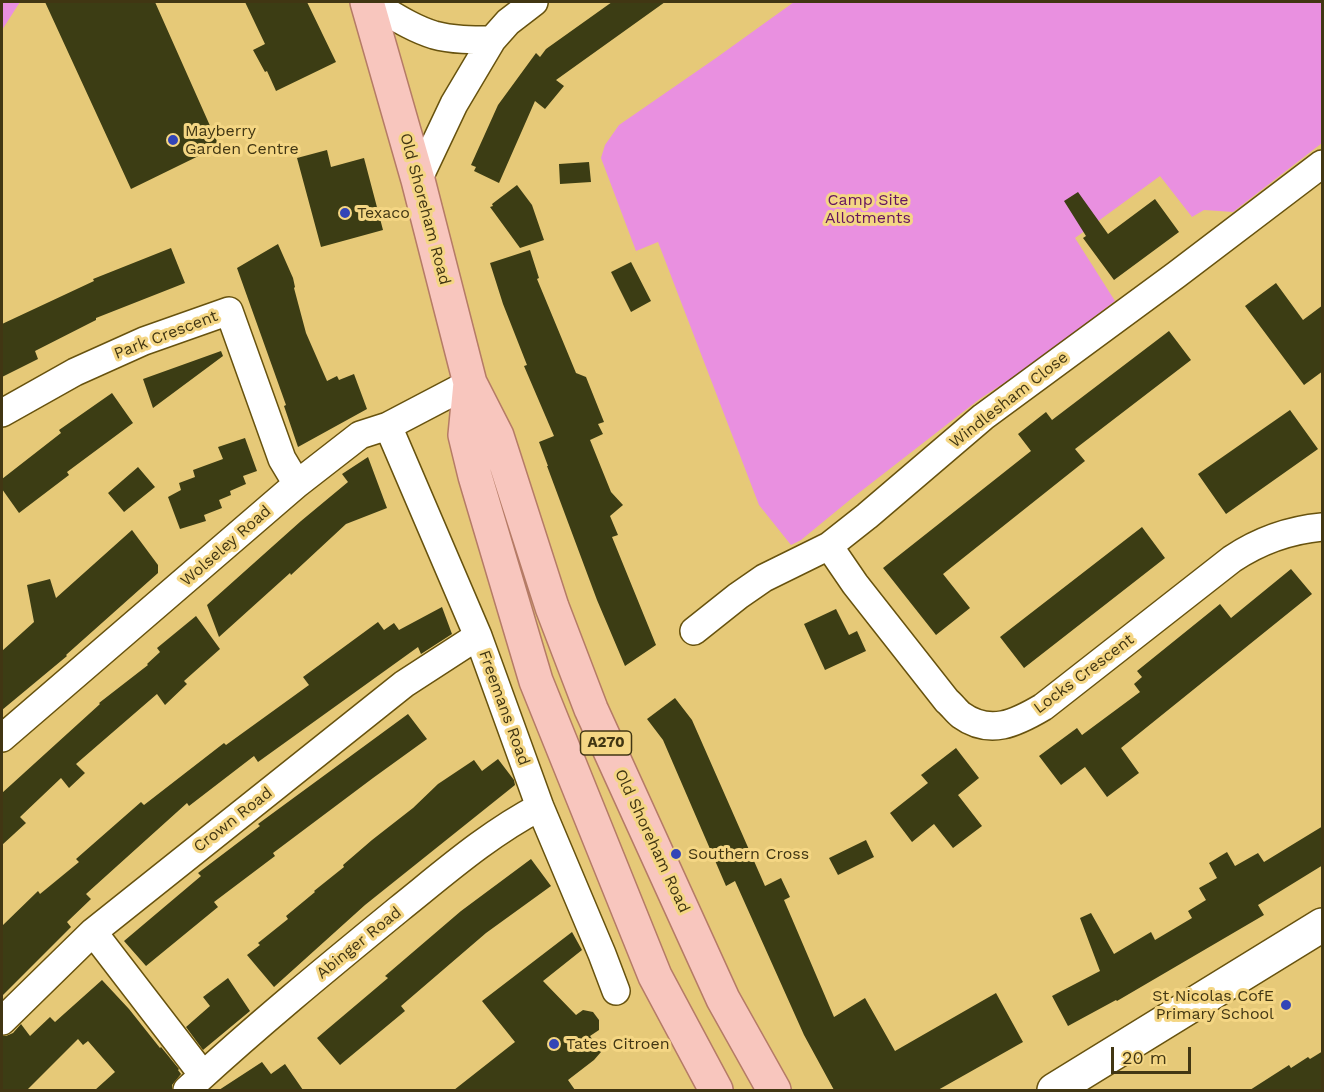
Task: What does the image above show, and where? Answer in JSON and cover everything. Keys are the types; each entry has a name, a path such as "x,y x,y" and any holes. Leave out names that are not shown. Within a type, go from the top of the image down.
{"main road":[{"name":"Old Shoreham Road","path":"369,2 470,383 496,436 552,607 591,709 723,999 774,1090"},
{"name":"Old Shoreham Road","path":"470,383 465,435 536,681 655,976 716,1090"}],"street":[{"path":"369,2 400,20 435,35 471,40 492,40"},
{"path":"418,180 454,104 492,40 508,22 534,2"},
{"name":"Windlesham Close","path":"694,631 764,578 829,546 983,417 1323,164"},
{"name":"Park Crescent","path":"2,413 75,372 144,341 229,311 282,459 297,484"},
{"name":"Wolseley Road","path":"2,738 297,484 360,435 388,426 470,383"},
{"name":"Freemans Road","path":"388,426 478,636 540,807 616,991"},
{"name":"Locks Crescent","path":"829,546 855,584 947,701 969,719 982,724 1001,725 1016,722 1043,707 1243,551 1277,536 1323,527"},
{"name":"Crown Road","path":"2,1021 93,932 404,684 478,636"},
{"name":"Abinger Road","path":"195,1083 344,954 468,854 514,821 540,807"},
{"path":"1054,1090 1323,925"},
{"path":"93,932 195,1083"}],"green space":[{"path":"2,2 20,2 2,30"},
{"name":"Camp Site Allotments","path":"794,2 1322,2 1322,143 1233,212 1204,210 1192,217 1160,176 1075,238 1115,301 1029,367 981,398 801,540 791,545 759,505 658,242 636,251 601,158 605,145 619,125"}],"building":[{"path":"45,2 155,2 219,146 131,189"},
{"path":"245,2 307,2 336,62 276,91 267,71 265,72 253,50 265,44"},
{"path":"612,2 665,2 556,80 564,86 545,109 535,101 499,183 474,171 476,167 471,165 498,105 536,53 540,57 546,49"},
{"path":"327,150 331,167 364,158 383,230 321,247 297,158"},
{"path":"589,162 591,182 560,184 559,164"},
{"path":"517,185 532,205 544,240 520,248 490,207"},
{"path":"1078,192 1108,234 1155,199 1179,232 1114,280 1083,238 1086,236 1064,201"},
{"path":"278,244 293,278 306,333 327,381 337,376 339,380 354,374 367,409 298,447 284,406 286,405 237,268"},
{"path":"171,248 185,283 96,318 35,351 38,359 2,377 2,324 94,281 93,279"},
{"path":"530,250 539,278 537,279 576,373 586,377 604,422 598,424 603,434 590,440 611,492 623,505 610,516 618,535 612,537 656,645 625,666 597,600 547,466 539,442 554,436 524,366 527,365 490,263"},
{"path":"631,262 651,301 631,312 611,272"},
{"path":"1276,283 1303,320 1323,305 1323,371 1304,385 1245,306"},
{"path":"1169,331 1191,360 1075,449 1085,461 943,574 970,608 936,635 883,568 1031,451 1018,434 1046,412 1052,420"},
{"path":"221,351 223,356 153,408 143,379"},
{"path":"112,393 133,423 67,472 69,475 19,513 2,489 2,479 61,433 59,430"},
{"path":"1290,410 1318,449 1226,514 1198,474"},
{"path":"245,438 257,471 243,476 246,484 230,491 231,495 219,500 222,508 204,515 206,521 180,529 168,497 181,490 179,483 195,477 193,470 223,459 218,447"},
{"path":"368,457 387,508 346,524 219,637 207,605 348,482 342,474"},
{"path":"138,467 155,487 124,512 108,493"},
{"path":"1142,527 1165,558 1024,668 1000,637"},
{"path":"132,530 158,565 158,573 67,656 2,710 2,651 34,622 27,585 50,579 56,598"},
{"path":"1291,569 1312,594 1121,748 1139,773 1107,797 1085,767 1061,785 1039,756 1077,728 1082,735 1140,692 1134,684 1142,677 1137,671 1220,604 1231,618"},
{"path":"442,607 452,634 421,654 418,647 258,762 254,756 189,806 187,803 86,894 91,899 67,922 71,927 2,996 2,926 38,891 40,894 79,862 76,859 141,802 144,805 224,743 226,745 309,685 303,677 378,622 384,630 394,623 399,630"},
{"path":"836,609 849,635 857,631 866,651 825,670 804,624"},
{"path":"196,616 220,649 184,681 187,684 165,705 157,694 76,764 85,773 69,788 61,778 20,817 26,823 2,845 2,793 99,703 148,665 160,652 157,648"},
{"path":"675,698 692,720 765,886 781,878 790,897 784,900 834,1017 865,998 895,1051 996,993 1023,1042 938,1090 834,1090 804,1035 735,881 726,886 663,740 647,719"},
{"path":"408,714 427,739 273,853 275,856 214,902 218,907 146,966 124,941 201,876 198,873 260,826 258,824"},
{"path":"956,748 979,778 958,795 982,826 953,848 934,824 912,842 890,813 928,783 921,775"},
{"path":"498,759 514,780 515,785 365,905 274,987 247,955 260,945 258,943 288,919 286,916 344,867 343,865 413,808 438,784 474,760 482,771"},
{"path":"1323,826 1323,865 1258,905 1264,915 1117,1001 1068,1026 1052,996 1100,971 1080,918 1091,913 1114,954 1151,932 1155,940 1192,918 1188,911 1206,900 1199,888 1217,878 1209,863 1227,852 1235,866 1258,853 1264,862"},
{"path":"866,840 874,857 838,875 829,858"},
{"path":"531,859 551,886 486,933 401,1006 405,1011 340,1065 317,1038 388,978 385,976 461,911"},
{"name":"Tates Citroen","path":"572,932 582,950 543,981 576,1015 583,1010 593,1012 599,1020 599,1030 590,1036 601,1052 568,1080 575,1090 454,1090 515,1042 482,1001"},
{"path":"228,978 250,1011 203,1050 186,1027 210,1006 203,997"},
{"path":"102,980 179,1069 181,1074 172,1085 172,1090 95,1090 115,1072 88,1041 83,1045 78,1039 27,1090 2,1090 2,1036 13,1033 21,1024 30,1036 50,1017 55,1022"},
{"path":"1323,1051 1323,1090 1250,1090 1289,1065 1291,1068"},
{"path":"262,1062 271,1074 285,1064 303,1090 219,1090"}],"place":[{"name":"Mayberry Garden Centre","path":"173,140"},
{"name":"Texaco","path":"345,213"},
{"name":"Southern Cross","path":"676,854"},
{"name":"St Nicolas CofE Primary School","path":"1286,1005"},
{"name":"Tates Citroen","path":"554,1044"}]}
